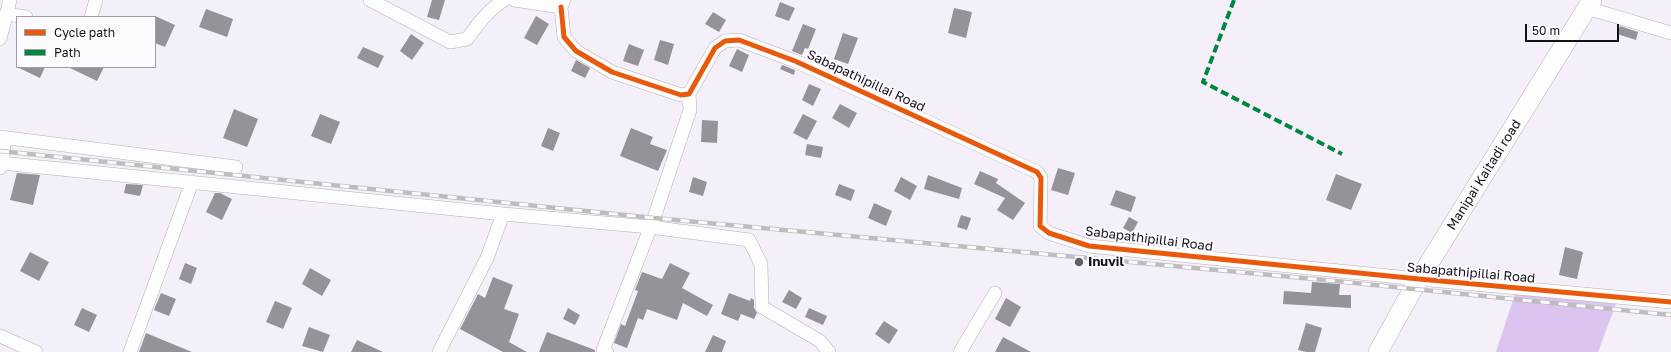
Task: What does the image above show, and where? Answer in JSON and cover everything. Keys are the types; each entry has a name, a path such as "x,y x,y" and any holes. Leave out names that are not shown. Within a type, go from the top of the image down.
{"main road":[{"name":"Manipai Kaitadi road","path":"1378,352 1419,279 1589,4"}],"street":[{"path":"0,39 10,0"},
{"path":"91,16 96,0"},
{"path":"370,0 450,42 467,39 492,7 504,0"},
{"path":"514,0 562,4 564,37 576,50 612,72 681,95 689,94 690,110 650,227 603,350 608,352"},
{"path":"1589,4 1671,33"},
{"path":"6,14 19,16"},
{"name":"Sabapathipillai Road","path":"689,94 715,48 725,41 739,40 795,61 1038,172 1041,178 1040,226 1049,233 1089,246 1419,279 1671,302"},
{"path":"236,167 2,137 4,151 1,165 192,182 503,214 650,227 749,240 760,264 762,307 820,341 829,352"},
{"path":"130,352 192,182"},
{"path":"439,352 487,258 503,214"},
{"path":"960,352 995,293"},
{"path":"0,336 36,352"}],"shaded area":[{"path":"1515,294 1616,304 1598,352 1496,352"}],"building":[{"path":"432,0 445,0 439,20 427,17"},
{"path":"780,2 795,8 789,21 775,16"},
{"path":"954,8 972,12 966,38 948,33"},
{"path":"206,9 233,19 227,37 199,27"},
{"path":"713,12 726,20 719,32 705,24"},
{"path":"156,16 175,25 165,47 156,43"},
{"path":"536,16 549,24 537,45 524,38"},
{"path":"803,24 816,29 808,49 805,48 802,55 792,51"},
{"path":"1620,26 1638,32 1636,40 1617,34"},
{"path":"843,33 858,38 848,64 834,59"},
{"path":"411,34 424,43 412,60 400,51"},
{"path":"660,40 674,44 668,65 654,60"},
{"path":"629,44 644,50 638,66 623,61"},
{"path":"363,47 384,56 378,68 357,58"},
{"path":"737,49 749,55 742,72 729,66"},
{"path":"576,60 590,68 585,78 571,71"},
{"path":"782,65 795,70 794,75 780,69"},
{"path":"19,68 45,68 40,78"},
{"path":"70,68 104,68 97,81"},
{"path":"809,84 821,89 813,106 802,100"},
{"path":"840,104 857,113 849,128 832,118"},
{"path":"234,109 258,119 247,147 223,138"},
{"path":"320,114 340,122 331,144 311,136"},
{"path":"803,114 817,121 807,140 793,133"},
{"path":"702,120 718,121 717,143 701,142"},
{"path":"548,128 560,133 553,151 541,146"},
{"path":"631,128 653,137 650,144 667,150 658,171 620,156"},
{"path":"807,144 823,147 821,158 805,155"},
{"path":"1058,168 1075,173 1068,195 1051,190"},
{"path":"980,171 998,179 996,183 1025,203 1013,220 997,210 1005,198 974,184"},
{"path":"17,173 40,175 33,205 10,200"},
{"path":"1336,174 1362,184 1351,210 1326,200"},
{"path":"928,175 962,188 959,199 924,189"},
{"path":"693,177 707,182 703,196 689,192"},
{"path":"901,177 917,186 910,200 894,191"},
{"path":"126,184 143,185 140,196 124,193"},
{"path":"839,184 855,190 851,201 835,195"},
{"path":"1116,190 1136,197 1131,212 1110,205"},
{"path":"215,193 220,193 232,199 222,220 206,212"},
{"path":"874,203 892,211 886,226 868,218"},
{"path":"961,215 971,218 967,230 957,227"},
{"path":"1129,217 1138,222 1132,233 1123,228"},
{"path":"1565,247 1583,252 1577,279 1559,275"},
{"path":"30,252 49,262 39,281 20,271"},
{"path":"185,263 197,268 191,284 179,279"},
{"path":"670,263 690,273 682,288 713,305 707,316 683,303 677,320 647,309 643,320 638,318 627,348 614,343 621,324 625,326 638,291 635,290 642,272 662,279"},
{"path":"310,268 331,280 322,296 302,284"},
{"path":"493,277 513,285 504,309 519,314 509,342 527,352 503,352 460,329 478,294 485,298"},
{"path":"1312,282 1340,284 1339,295 1351,295 1351,308 1283,304 1284,291 1311,293"},
{"path":"789,290 802,298 796,309 782,302"},
{"path":"161,293 176,299 169,316 154,310"},
{"path":"729,293 750,301 751,298 754,300 754,308 757,313 754,319 741,314 738,321 721,314"},
{"path":"1006,298 1021,307 1010,327 995,319"},
{"path":"275,301 292,308 283,329 266,322"},
{"path":"82,308 97,315 89,332 74,325"},
{"path":"568,308 580,315 575,325 563,319"},
{"path":"809,308 827,316 823,325 805,317"},
{"path":"884,321 898,330 889,344 875,334"},
{"path":"1306,323 1322,328 1315,352 1298,350"},
{"path":"309,327 330,335 323,352 302,346"},
{"path":"547,332 595,350 595,352 539,352"},
{"path":"146,333 192,352 139,352"},
{"path":"713,335 726,341 722,352 705,352"},
{"path":"1003,337 1031,352 995,352"},
{"path":"357,340 383,352 351,352"}],"railway":[{"path":"0,151 654,218 1325,280 1671,315"}],"marked path":[{"path":"1234,0 1203,82 1342,154"}],"cycle path":[{"path":"561,7 564,37 576,51 612,72 681,95 689,94 715,48 725,41 739,40 795,61 1037,172 1041,178 1040,226 1049,233 1089,246 1419,279 1671,302"}],"place":[{"name":"Inuvil","path":"1079,262"}]}
